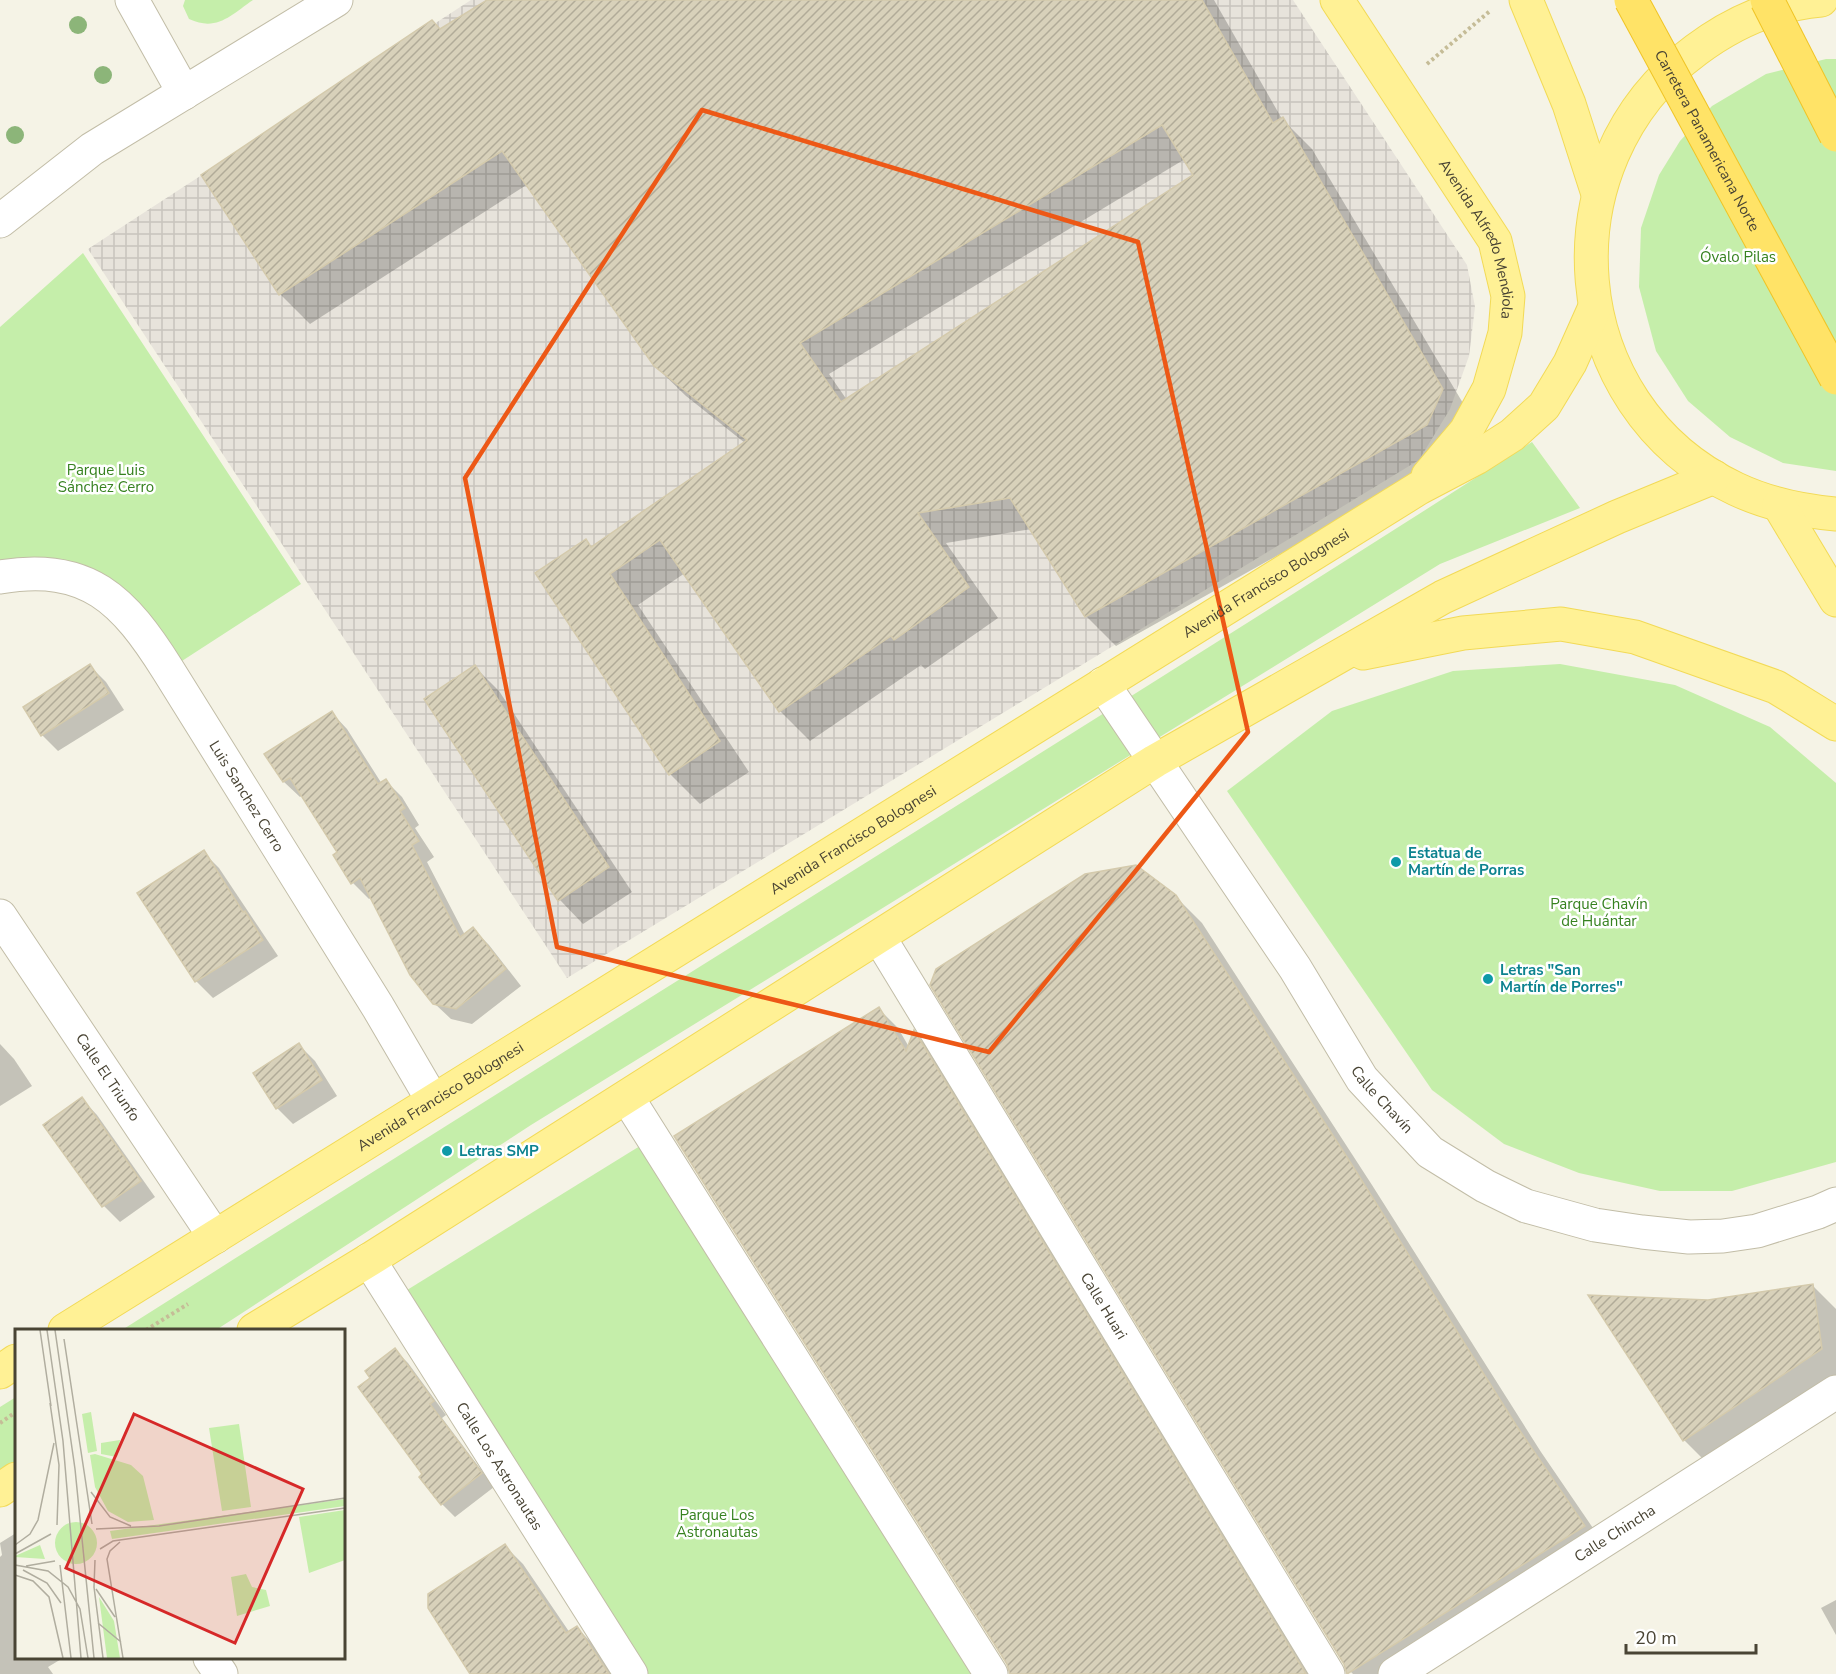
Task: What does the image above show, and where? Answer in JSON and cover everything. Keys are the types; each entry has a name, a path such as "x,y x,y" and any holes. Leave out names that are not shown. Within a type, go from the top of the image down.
{"highway":[{"name":"Carretera Panamericana Norte","path":"1631,0 1836,378"},
{"path":"1767,0 1836,135"}],"main road":[{"name":"Avenida Alfredo Mendiola","path":"1337,0 1495,241 1508,296 1505,333 1489,389 1466,431 1419,488"},
{"path":"1526,0 1569,104 1598,194"},
{"path":"1821,0 1783,7 1757,15 1707,41 1686,57 1647,96 1631,118 1606,168 1598,194 1590,250 1595,307 1602,336 1613,365 1645,417 1666,440 1689,460 1735,488 1779,505 1808,512 1836,514"},
{"name":"Avenida Francisco Bolognesi","path":"67,1329 1419,488 1476,458 1503,440 1544,406 1570,363 1595,307"},
{"path":"256,1329 369,1260 1155,761 1443,597 1617,517 1714,477"},
{"path":"1779,505 1836,600"},
{"path":"1332,660 1463,633 1561,624 1635,637 1776,687 1836,724"},
{"path":"0,1371 15,1362"},
{"path":"0,1490 15,1480"}],"street":[{"path":"132,0 184,93"},
{"path":"0,221 92,149 336,0"},
{"name":"Luis Sanchez Cerro","path":"0,577 50,573 72,578 93,586 108,596 138,626 168,670 378,1007 433,1101"},
{"name":"Calle Chavín","path":"1103,684 1295,968 1362,1079 1415,1137 1440,1158 1485,1186 1526,1206 1595,1225 1689,1236 1723,1236 1830,1216"},
{"name":"Calle El Triunfo","path":"0,916 215,1237"},
{"name":"Calle Huari","path":"879,937 1328,1674"},
{"path":"627,1097 992,1674"},
{"name":"Calle Los Astronautas","path":"369,1260 631,1674"},
{"name":"Calle Chincha","path":"1395,1674 1836,1392"},
{"path":"211,1659 221,1674"}],"path":[{"path":"1396,89 1494,8"},
{"path":"0,1423 15,1413"}],"highlighted area":[{"path":"702,110 1138,242 1248,732 989,1052 557,947 465,478"}],"shaded area":[{"path":"471,0 1293,0 1467,265 1475,307 1469,356 1450,409 1419,460 567,978 88,249"}],"green space":[{"path":"185,0 253,0 223,20 208,24 189,19 183,6"},
{"name":"Óvalo Pilas","path":"1826,59 1836,59 1836,471 1783,463 1730,437 1688,401 1656,351 1639,287 1641,228 1659,175 1680,141 1712,106 1766,74"},
{"name":"Parque Luis Sánchez Cerro","path":"83,253 301,584 168,670 121,608 0,577 0,327"},
{"path":"1532,442 1580,508 1440,564 531,1125 218,1329 124,1329 474,1108"},
{"name":"Parque Chavín de Huántar","path":"1560,664 1675,685 1770,727 1836,783 1836,1162 1732,1191 1660,1191 1579,1173 1504,1144 1432,1090 1227,791 1332,711 1453,671"},
{"name":"Parque Los Astronautas","path":"648,1141 986,1674 638,1674 399,1295"},
{"path":"15,1398 15,1462 0,1472 0,1407"}],"building":[{"path":"487,0 1202,0 1273,123 1283,117 1443,389 1427,425 1085,617 1010,498 918,513 969,587 894,640 891,636 779,712 660,540 610,574 720,741 669,775 535,573 586,539 591,547 747,440 654,366 502,151 279,295 201,175 432,20 440,29","holes":["1162,125 1193,175 841,402 800,343"]},
{"path":"90,664 109,693 41,736 23,707"},
{"path":"475,665 609,867 558,901 424,699"},
{"path":"332,711 378,784 386,779 405,808 400,811 419,841 412,845 460,937 473,927 506,969 456,1009 433,1004 410,975 360,878 351,884 333,855 337,852 290,778 283,782 264,754"},
{"path":"204,850 263,940 195,982 137,893"},
{"path":"1136,865 1176,895 1347,1157 1516,1425 1585,1526 1347,1674 1344,1664 930,985 936,969 1085,874"},
{"path":"879,1007 906,1051 914,1030 1306,1674 1010,1674 1007,1664 674,1136"},
{"path":"299,1043 322,1080 276,1109 253,1073"},
{"path":"82,1097 141,1181 102,1207 43,1125"},
{"path":"1813,1284 1822,1349 1683,1441 1588,1295 1708,1300"},
{"path":"395,1348 434,1401 430,1404 482,1473 441,1505 419,1477 422,1474 358,1387 370,1378 365,1371"},
{"path":"505,1544 566,1633 577,1626 609,1674 470,1674 428,1608 428,1594"}],"place":[{"name":"Estatua de Martín de Porras","path":"1396,862"},
{"name":"Letras \"San Martín de Porres\"","path":"1488,979"},
{"name":"Letras SMP","path":"447,1151"}]}
